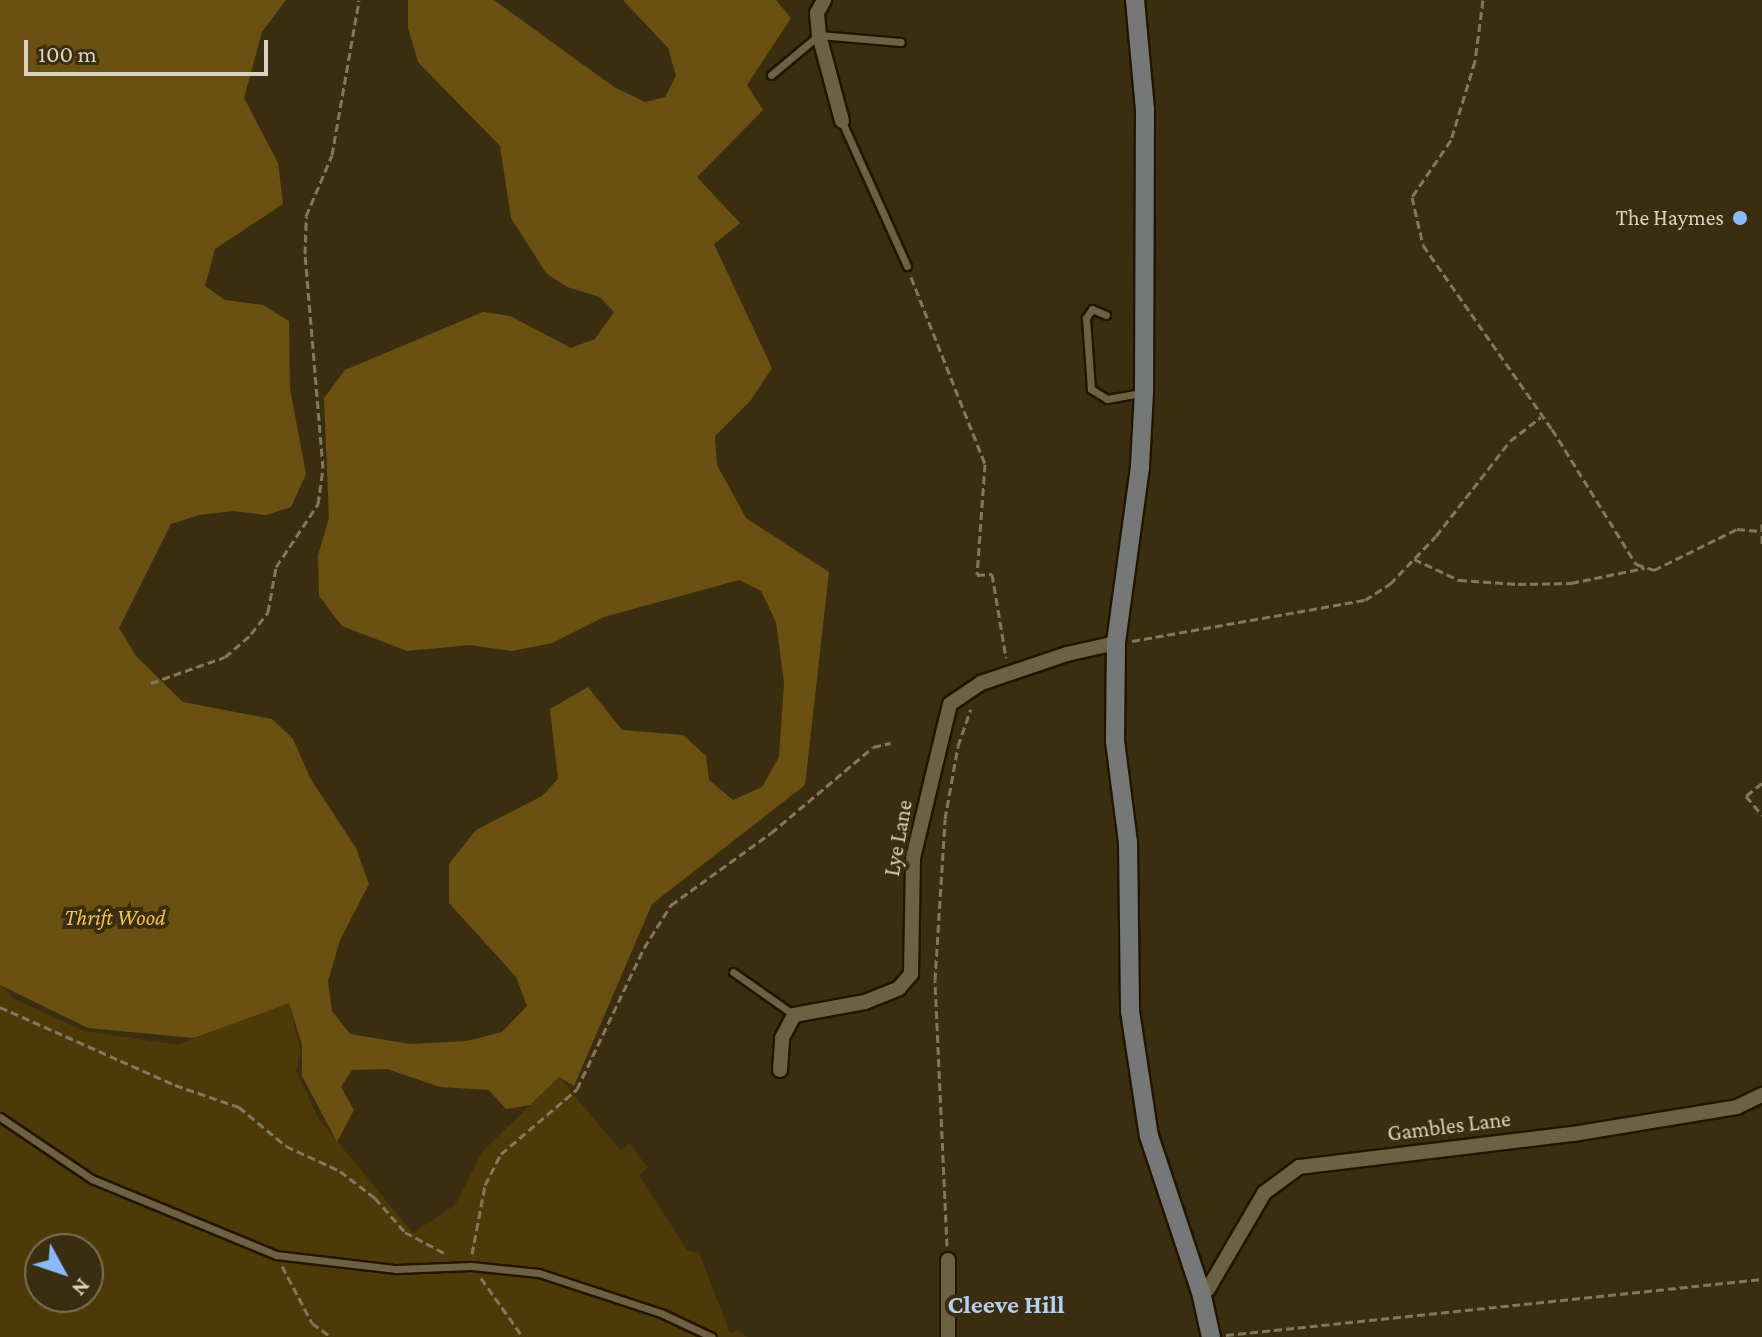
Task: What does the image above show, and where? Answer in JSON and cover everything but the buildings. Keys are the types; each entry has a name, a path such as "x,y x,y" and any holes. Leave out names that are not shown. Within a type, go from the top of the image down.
{"main road":[{"path":"1135,0 1146,124 1144,392 1140,467 1116,643 1115,741 1128,842 1129,990 1137,1071 1149,1136 1201,1292 1211,1337"}],"street":[{"path":"824,0 817,13 819,35 842,121"},
{"name":"Lye Lane","path":"794,1015 865,1002 899,988 911,974 913,858 950,704 981,683 1116,643"},
{"path":"780,1070 782,1038 794,1015"},
{"name":"Gambles Lane","path":"1201,1292 1208,1289 1264,1193 1299,1167 1573,1134 1737,1107 1762,1095"},
{"path":"948,1260 948,1337"}],"lane":[{"path":"771,75 819,35 901,42"},
{"path":"842,121 907,266"},
{"path":"1106,315 1092,309 1086,318 1091,389 1107,399 1144,392"},
{"path":"733,972 794,1015"},
{"path":"0,1117 92,1179 276,1255 396,1269 471,1266 539,1273 661,1313 712,1337"}],"path":[{"path":"151,683 225,657 251,634 268,612 276,567 318,504 323,468 306,216 332,155 359,0"},
{"path":"1483,0 1475,61 1451,140 1421,179 1411,207 1423,245 1542,415 1599,512 1644,568"},
{"path":"907,266 985,464 977,575 992,574 1009,674"},
{"path":"1144,640 1365,600 1414,559 1510,441 1542,415"},
{"path":"1414,559 1459,580 1518,584 1571,583 1644,568 1654,570 1737,529 1761,527 1762,545"},
{"path":"948,1260 935,980 945,819 958,746 981,683"},
{"path":"471,1266 482,1196 496,1164 528,1126 577,1089 644,948 671,905 771,833 873,747 891,743"},
{"path":"1762,783 1746,796 1762,815"},
{"path":"0,1007 239,1107 286,1146 340,1171 375,1198 405,1232 471,1266 523,1337"},
{"path":"276,1255 312,1323 331,1337"},
{"path":"1219,1337 1762,1279"}],"shaded area":[{"path":"0,985 14,999 84,1031 179,1045 288,1001 301,1052 296,1071 318,1118 413,1233 455,1205 482,1152 559,1077 620,1150 630,1144 648,1168 639,1175 687,1250 699,1253 730,1333 738,1331 748,1337 0,1337"}],"green space":[{"name":"Thrift Wood","path":"0,0 286,0 262,32 244,98 278,163 283,204 215,249 205,286 225,300 263,305 289,321 290,389 306,474 291,507 266,515 234,511 199,515 171,524 119,628 136,656 183,702 272,719 293,739 310,778 356,848 369,884 340,940 328,981 332,1011 350,1034 410,1044 467,1041 502,1032 527,1006 516,977 449,903 449,864 476,830 542,796 558,779 550,709 588,687 622,730 683,735 706,756 709,780 733,800 762,787 779,757 784,683 776,622 761,591 739,580 604,617 552,643 512,651 470,645 407,651 342,626 319,596 318,555 329,518 324,398 345,370 483,312 510,316 571,348 595,339 614,312 600,297 567,287 546,273 511,218 500,146 418,62 408,28 408,0 494,0 614,87 645,102 665,97 676,76 668,48 623,0 776,0 791,18 747,85 763,110 697,177 740,223 714,244 772,368 751,400 715,436 717,465 746,518 829,572 805,785 652,904 574,1086 559,1077 530,1105 506,1109 489,1090 440,1087 387,1069 352,1070 341,1087 354,1110 337,1142 302,1076 302,1045 289,1003 194,1038 88,1028 0,985"}],"place":[{"name":"The Haymes","path":"1740,218"}],"district":[{"name":"Cleeve Hill","path":"1006,1305"}]}
